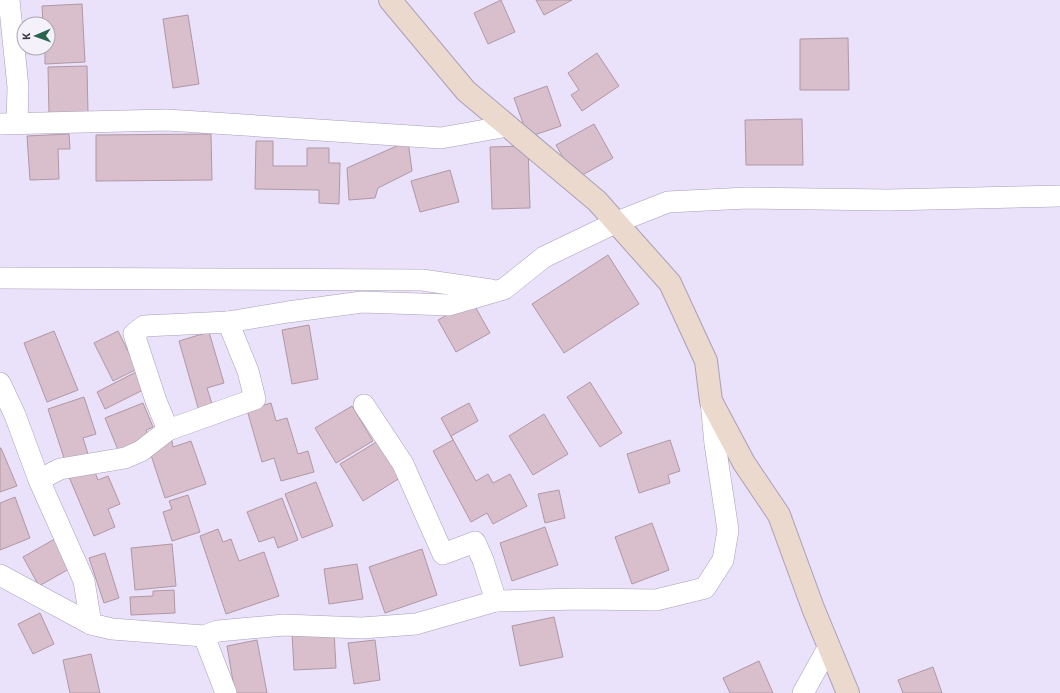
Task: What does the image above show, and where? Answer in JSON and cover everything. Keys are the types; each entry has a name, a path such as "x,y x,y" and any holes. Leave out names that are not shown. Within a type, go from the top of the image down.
{"street":[{"path":"9,0 18,87 9,124 167,120 440,138 508,126"},
{"path":"0,574 91,624 112,629 204,636 218,631 284,626 362,628 416,624 496,600 656,600 705,588 723,560 728,530 715,444 706,361 670,283 597,200 466,91 390,0"},
{"path":"168,430 156,401 134,334 144,326 228,322 362,302 449,305 504,290 544,257 617,222 668,202 747,198 888,200 1060,196"},
{"path":"0,278 422,280 499,291"},
{"path":"40,480 60,469 125,458 141,451 168,430 255,400 248,371 228,322"},
{"path":"0,383 15,415 40,480 84,581 91,624"},
{"path":"711,401 744,463 779,515 813,608 848,693"},
{"path":"364,405 403,464 443,554 475,542 483,560 496,600"},
{"path":"204,636 219,691"},
{"path":"803,693 829,646"}],"building":[{"path":"501,0 515,32 488,44 474,13"},
{"path":"536,0 572,0 544,15"},
{"path":"82,4 85,62 45,64 45,56 56,56 56,16 43,16 42,6"},
{"path":"188,15 199,84 173,88 163,19"},
{"path":"848,38 849,90 800,90 800,39"},
{"path":"597,53 619,86 582,111 571,95 579,90 568,73"},
{"path":"87,66 88,114 49,115 48,67"},
{"path":"547,86 561,126 528,137 514,98"},
{"path":"802,119 803,165 746,165 745,120"},
{"path":"594,124 613,158 575,179 556,145"},
{"path":"69,134 70,149 58,149 59,179 30,180 27,136"},
{"path":"211,134 212,180 96,181 96,135"},
{"path":"256,141 273,141 273,166 307,166 307,148 329,148 329,163 340,163 339,204 319,203 319,190 255,189"},
{"path":"408,141 412,171 378,188 375,198 349,200 347,168"},
{"path":"528,146 530,208 492,209 490,147"},
{"path":"450,170 459,202 420,212 411,181"},
{"path":"608,255 639,304 564,353 532,304"},
{"path":"472,301 490,333 456,352 438,320"},
{"path":"309,325 318,379 292,384 282,330"},
{"path":"54,331 78,390 47,402 24,343"},
{"path":"118,331 137,369 113,381 94,343"},
{"path":"209,332 224,383 207,388 213,407 199,411 179,341"},
{"path":"136,372 145,389 105,409 97,392"},
{"path":"590,382 622,433 600,447 567,397"},
{"path":"84,397 96,434 83,438 88,454 65,461 48,409"},
{"path":"143,403 153,427 146,430 149,437 118,450 105,418"},
{"path":"271,403 276,421 287,418 298,454 308,451 314,472 281,481 274,458 262,462 247,410"},
{"path":"469,403 478,421 451,436 476,481 488,474 493,483 510,474 527,506 493,524 487,513 471,522 433,451 453,440 441,418"},
{"path":"352,406 373,441 336,463 315,428"},
{"path":"544,414 568,454 533,475 509,436"},
{"path":"670,440 680,471 668,475 670,483 639,493 627,454"},
{"path":"172,441 173,447 191,441 206,484 165,498 149,449"},
{"path":"378,441 400,478 363,501 340,464"},
{"path":"0,448 17,486 0,492"},
{"path":"93,467 98,480 108,476 120,504 108,509 115,527 94,536 69,477"},
{"path":"316,482 333,526 302,538 285,494"},
{"path":"559,490 565,518 545,523 538,494"},
{"path":"188,495 200,532 172,541 163,512 172,509 169,501"},
{"path":"15,497 30,538 0,550 0,503"},
{"path":"282,498 298,540 278,548 274,537 259,542 247,512"},
{"path":"652,523 669,570 632,584 615,537"},
{"path":"545,527 558,565 512,581 500,543"},
{"path":"218,529 223,542 231,539 239,561 264,552 279,596 226,614 200,536"},
{"path":"60,536 76,565 39,586 23,557"},
{"path":"172,544 176,586 135,590 131,548"},
{"path":"422,549 437,595 385,613 369,567"},
{"path":"105,553 119,598 104,603 89,558"},
{"path":"357,564 363,599 329,604 324,569"},
{"path":"174,590 175,613 131,615 130,597 153,596 153,591"},
{"path":"40,613 54,644 33,654 18,624"},
{"path":"554,617 563,657 520,666 512,626"},
{"path":"334,631 336,668 294,670 292,633"},
{"path":"257,640 267,693 235,693 227,646"},
{"path":"375,640 380,680 354,684 348,643"},
{"path":"91,654 100,693 70,693 63,660"},
{"path":"759,661 773,693 730,693 723,678"},
{"path":"933,667 942,693 903,693 898,680"}]}
